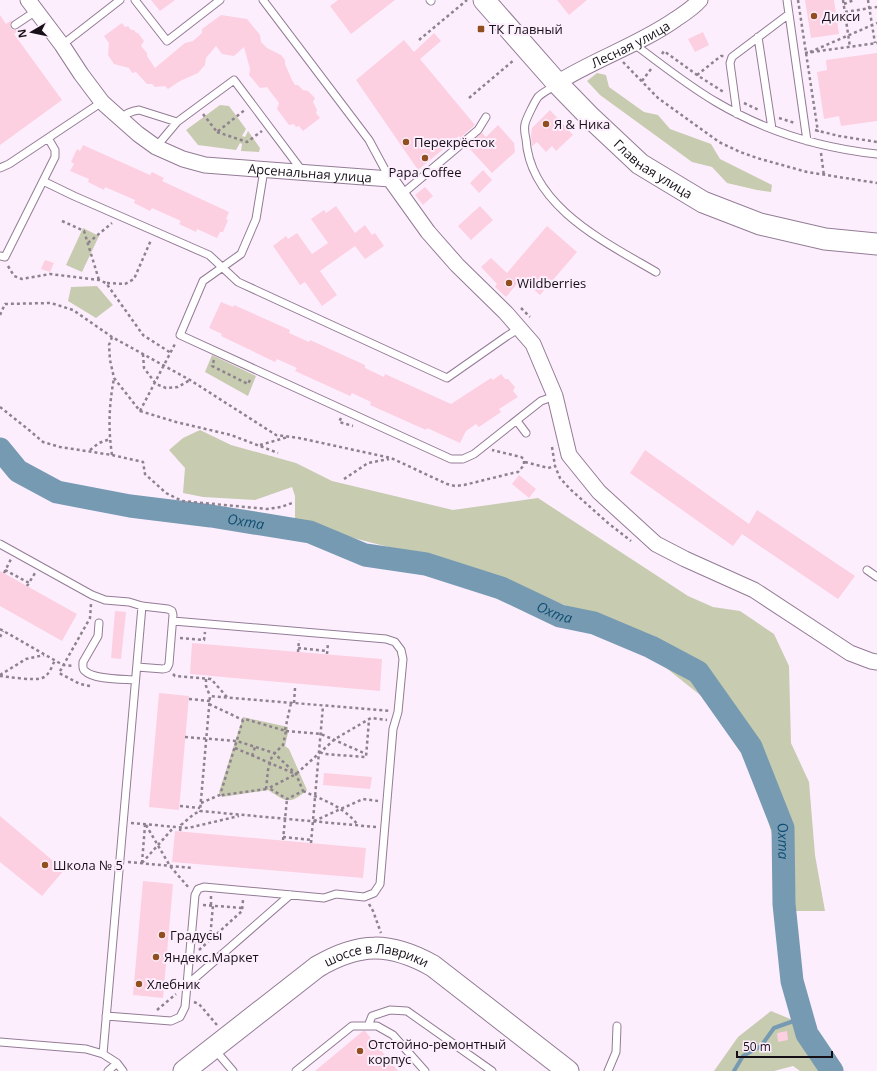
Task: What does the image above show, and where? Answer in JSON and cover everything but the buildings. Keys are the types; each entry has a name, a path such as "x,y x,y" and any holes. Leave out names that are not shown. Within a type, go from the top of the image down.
{"main road":[{"name":"Главная улица","path":"484,0 557,84 640,164 703,202 767,226 825,240 877,244"},
{"name":"шоссе в Лаврики","path":"184,1071 294,984 328,960 357,949 387,948 413,956 433,966 568,1071"}],"street":[{"name":"Лесная улица","path":"557,84 614,53 660,31 700,0"},
{"name":"Арсенальная улица","path":"32,5 62,45 80,74 102,102 120,119 156,147 183,159 205,165 390,180 428,232 457,265 506,313 533,344 555,396 569,455 600,492 656,544 685,559 754,590 850,653 877,662"}],"lane":[{"path":"62,45 120,0"},
{"path":"135,0 167,41 220,0"},
{"path":"261,0 369,140 390,180"},
{"path":"787,0 807,140"},
{"path":"15,25 32,5"},
{"path":"737,114 730,63 732,57 789,14"},
{"path":"758,37 772,129"},
{"path":"634,44 685,82 737,114 772,129 820,144 841,149 877,154"},
{"path":"156,147 177,122 234,80 304,173"},
{"path":"557,84 538,97 525,124 526,151 534,174 545,192 565,213 604,242 656,272"},
{"path":"0,168 9,164 102,102"},
{"path":"120,119 132,110 139,110 177,122"},
{"path":"401,195 478,130 486,117"},
{"path":"2,257 55,158 55,150 48,138"},
{"path":"264,170 256,219 241,254 203,281 180,335 451,459 464,459 474,454 541,402 555,396"},
{"path":"44,181 209,255 238,282 446,378 520,328"},
{"path":"517,421 526,433"},
{"path":"0,544 92,596 105,600 129,602 142,606 168,609 172,611 173,621 169,664 167,668 137,667"},
{"path":"867,570 877,578"},
{"path":"103,1054 142,606"},
{"path":"106,1016 171,1021 180,1017 185,1007 194,904 195,895 198,889 204,887 324,898 336,894 364,897 374,893 380,884 393,729 398,712 403,659 401,650 395,642 386,639 173,621"},
{"path":"99,624 98,636 83,662 82,667 85,672 98,677 135,680"},
{"path":"187,985 290,895"},
{"path":"368,1026 372,1016 390,1010 407,1012 492,1071"},
{"path":"296,1071 352,1026 377,1026 393,1035 425,1071"},
{"path":"608,1071 616,1052 617,1026"},
{"path":"0,1042 86,1049 103,1054 117,1063 123,1071"},
{"path":"220,1043 233,1071"},
{"path":"108,1071 117,1063"}],"path":[{"path":"419,40 467,0"},
{"path":"798,0 824,176"},
{"path":"843,0 850,47"},
{"path":"844,4 854,0"},
{"path":"795,55 876,43 868,0"},
{"path":"845,12 877,7"},
{"path":"806,53 877,22"},
{"path":"642,81 664,51 697,75 735,98 770,115 818,131 877,142"},
{"path":"614,53 658,98 719,142 756,158 824,176 877,183"},
{"path":"697,75 721,56 732,57"},
{"path":"469,98 514,60"},
{"path":"217,132 252,104"},
{"path":"197,108 217,132 247,142 268,125"},
{"path":"88,242 120,216"},
{"path":"62,221 84,232 99,280"},
{"path":"2,257 14,276 22,279 50,274 99,280 106,283 125,284 134,279 154,231"},
{"path":"106,283 143,335 171,353"},
{"path":"0,306 5,304 51,303 73,310 112,337 190,380 276,435 391,458 447,484 455,486 513,474 521,469 525,462"},
{"path":"0,315 5,304"},
{"path":"140,411 156,384 180,335"},
{"path":"112,337 110,345 110,360 114,378 109,417 112,455"},
{"path":"217,352 212,366 248,384 255,369"},
{"path":"143,354 144,368 156,384 166,388 178,386 190,380"},
{"path":"114,378 140,411 176,422 231,435 278,453"},
{"path":"0,406 42,442 60,447 90,451 143,462 145,474 166,493 182,501 266,509 281,507 292,503"},
{"path":"259,445 290,437"},
{"path":"90,451 99,443 110,439"},
{"path":"552,446 560,478 608,524 637,545"},
{"path":"482,447 521,458 525,462 548,468 556,466"},
{"path":"344,479 368,463 391,458"},
{"path":"15,552 4,571 28,585 39,566"},
{"path":"171,637 194,641 204,640 206,624"},
{"path":"0,637 2,630 63,665 82,667"},
{"path":"298,648 327,651"},
{"path":"0,676 26,659 45,654"},
{"path":"0,676 36,679 43,678 48,674 55,660"},
{"path":"167,668 176,676 211,679 227,697"},
{"path":"180,832 181,825 200,810 210,696 206,686 206,678"},
{"path":"268,789 269,764 274,753 283,745 295,688"},
{"path":"210,696 398,712"},
{"path":"189,699 209,702 243,720 245,719 285,730 321,734 366,754"},
{"path":"287,799 283,839 312,841 323,706"},
{"path":"201,804 222,794 268,789 296,774 335,739 371,718 396,721"},
{"path":"222,794 221,792 243,720"},
{"path":"319,752 324,754 366,757 369,720"},
{"path":"185,737 237,741 274,753 296,774 302,791"},
{"path":"252,756 255,747"},
{"path":"235,748 269,764 296,774"},
{"path":"268,789 287,799"},
{"path":"287,799 302,791 337,805 353,818 358,825"},
{"path":"313,821 363,799 387,801"},
{"path":"180,806 242,815 384,827"},
{"path":"123,823 188,828 242,815"},
{"path":"146,825 170,866 195,895"},
{"path":"142,864 146,825"},
{"path":"142,864 174,827"},
{"path":"120,862 193,868"},
{"path":"190,958 242,911 244,891"},
{"path":"364,897 373,911 387,948"},
{"path":"194,904 243,908"},
{"path":"210,940 213,905"},
{"path":"146,1019 187,985"},
{"path":"199,1004 220,1043"}],"green space":[{"path":"597,73 606,75 609,87 644,112 658,115 670,129 711,144 720,159 772,185 771,192 727,183 712,167 692,162 600,95 587,81"},
{"path":"220,105 229,106 246,129 242,136 245,137 248,131 260,148 259,152 241,151 242,144 240,143 236,150 198,145 186,130"},
{"path":"83,228 99,236 82,272 66,265"},
{"path":"97,286 113,305 96,318 68,301 71,287"},
{"path":"212,355 256,376 248,396 205,372"},
{"path":"200,430 231,445 296,463 332,481 453,510 538,498 688,596 713,607 740,611 774,634 789,666 791,743 809,782 815,855 825,911 793,911 752,762 715,707 655,659 582,612 509,583 444,561 295,522 295,496 292,487 255,500 203,497 183,493 185,468 169,450 183,438"},
{"path":"243,717 288,727 285,746 289,749 307,790 301,795 291,800 287,800 268,790 222,797 219,792"},
{"path":"771,1011 817,1030 837,1071 800,1071 793,1066 774,1071 714,1071 738,1037"}],"waterway":[{"name":"Охта","path":"0,449 18,471 57,492 130,506 211,516 310,532 365,555 426,564 501,588 560,616 594,623 651,647 698,672 751,747 783,828 784,904 792,981 807,1034 832,1071"},
{"path":"734,1071 743,1056 761,1046 774,1028 802,1018"}],"place":[{"name":"Дикси","path":"814,16"},
{"name":"ТК Главный","path":"481,29"},
{"name":"Я & Ника","path":"546,124"},
{"name":"Перекрёсток","path":"406,142"},
{"name":"Papa Coffee","path":"425,158"},
{"name":"Wildberries","path":"509,283"},
{"name":"Школа № 5","path":"45,865"},
{"name":"Градусы","path":"162,935"},
{"name":"Яндекс.Маркет","path":"156,957"},
{"name":"Хлебник","path":"139,984"},
{"name":"Отстойно-ремонтный корпус","path":"360,1051"}]}
